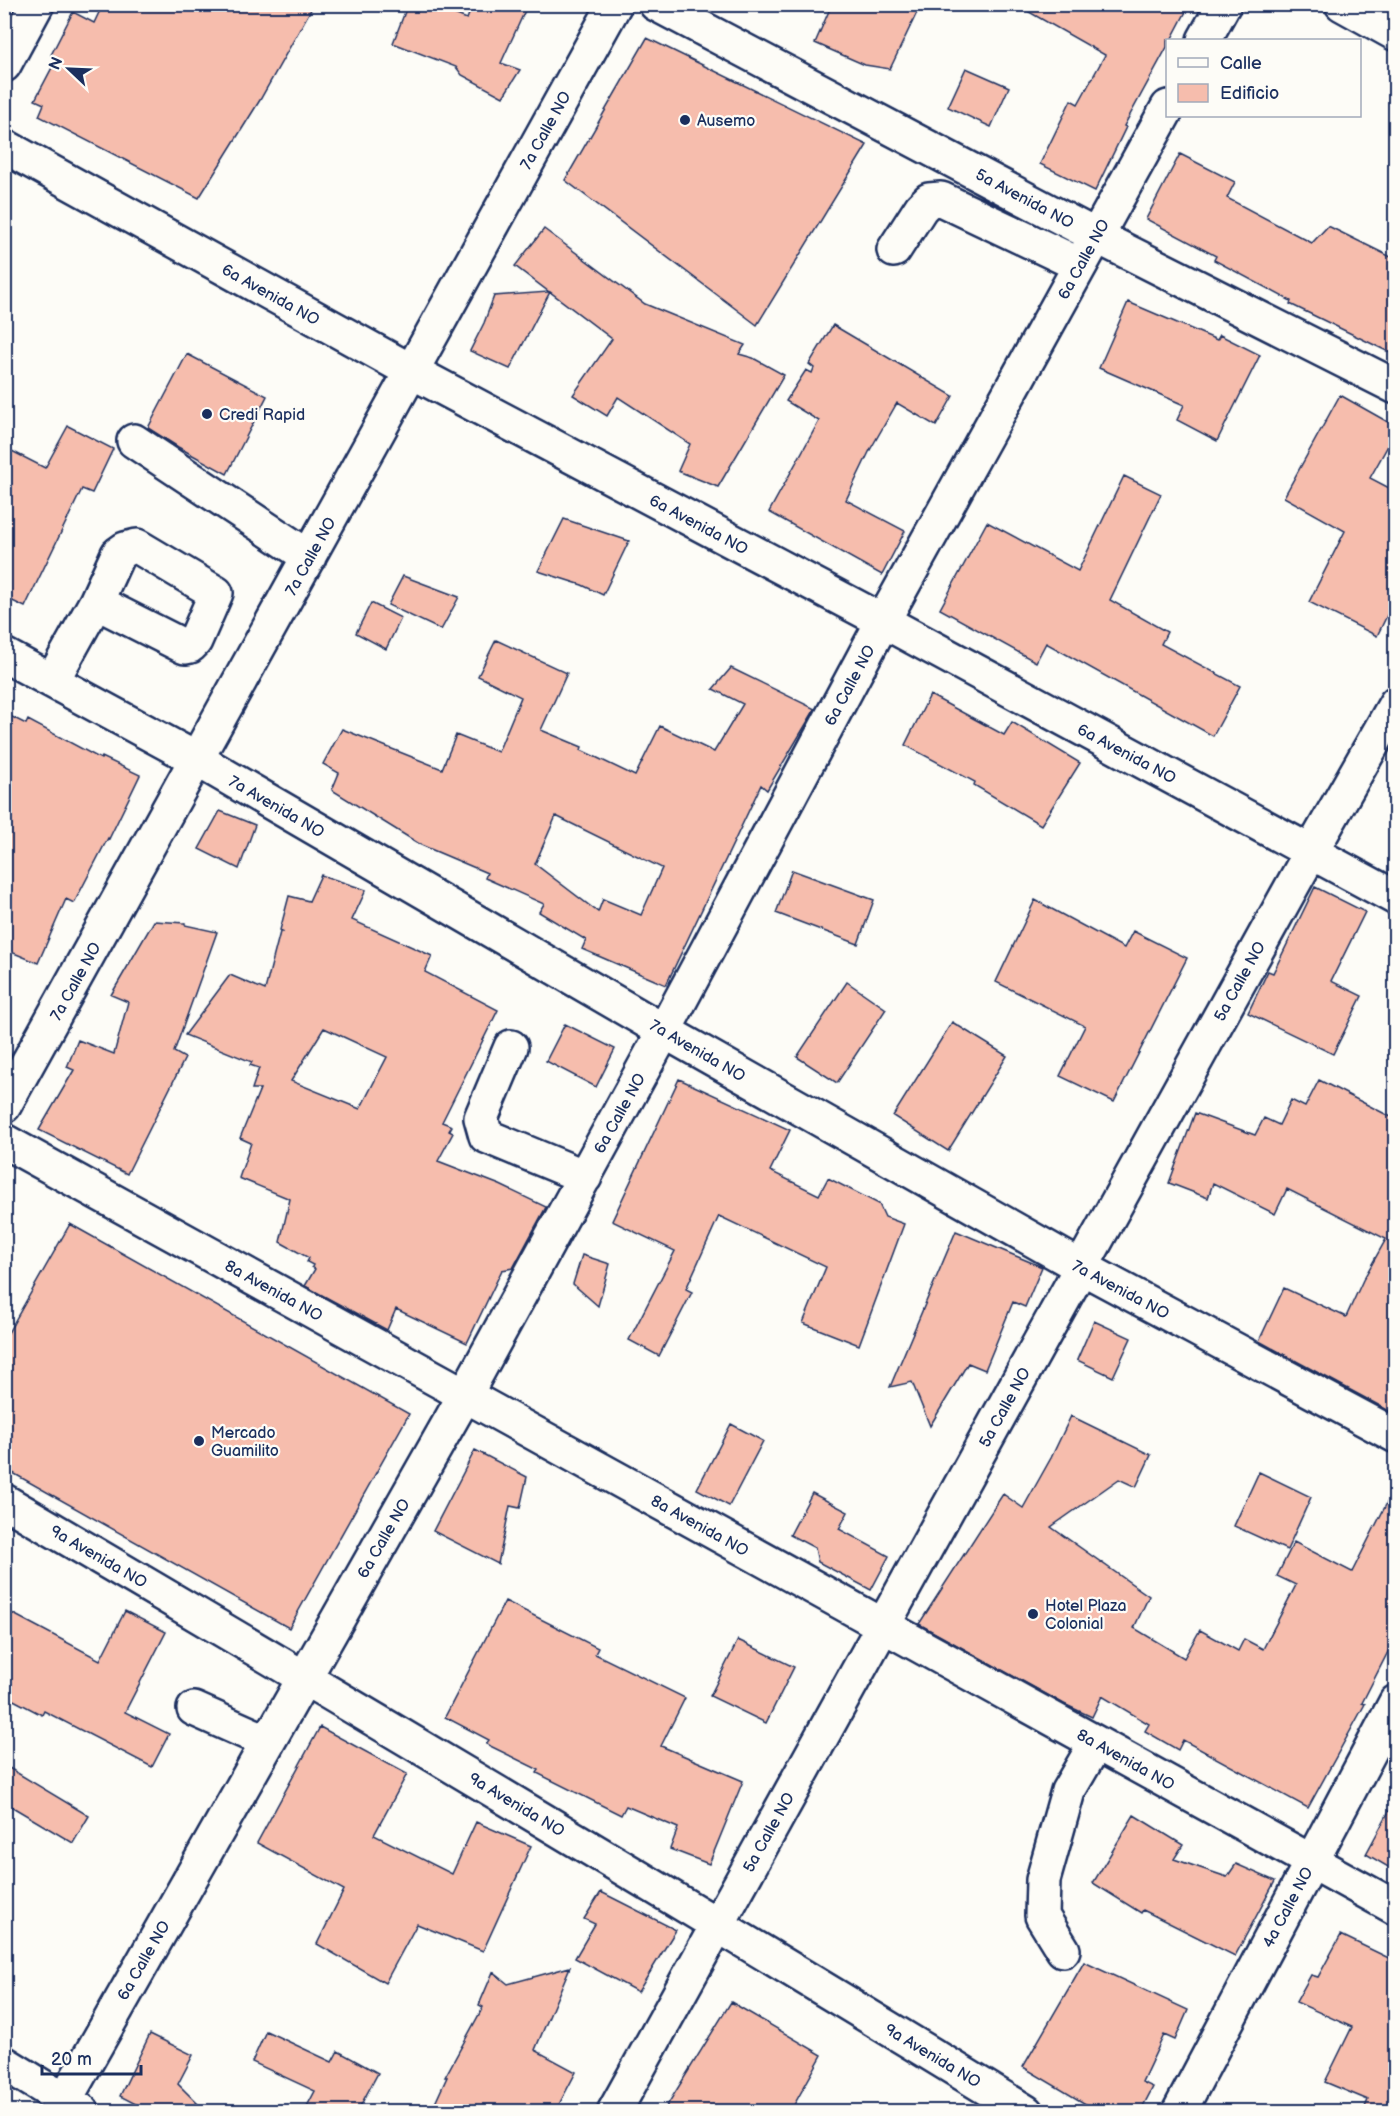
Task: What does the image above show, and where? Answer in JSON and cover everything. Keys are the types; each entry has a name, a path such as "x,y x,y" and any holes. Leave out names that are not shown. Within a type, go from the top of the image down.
{"street":[{"path":"4,65 37,4"},
{"name":"7a Calle NO","path":"4,1106 198,760 615,4"},
{"name":"5a Avenida NO","path":"656,4 1096,236 1395,387"},
{"path":"1205,39 1224,4"},
{"path":"1342,4 1395,34"},
{"name":"6a Calle NO","path":"68,2108 304,1677 465,1395 585,1177 883,621 1166,109"},
{"name":"6a Avenida NO","path":"4,146 411,371 883,621 1395,898"},
{"path":"894,250 928,200 941,199 1080,266"},
{"path":"134,441 309,557"},
{"path":"52,681 96,603"},
{"name":"7a Avenida NO","path":"4,655 198,760 664,1031 1081,1268 1395,1436"},
{"name":"5a Calle NO","path":"614,2112 1395,703"},
{"path":"511,1047 481,1118 486,1136 585,1177"},
{"name":"8a Avenida NO","path":"4,1141 1395,1908"},
{"name":"9a Avenida NO","path":"4,1501 718,1923 1026,2112"},
{"name":"4a Calle NO","path":"1179,2112 1395,1702"},
{"path":"194,1709 268,1742"},
{"path":"1063,1950 1042,1916 1042,1880 1068,1791 1096,1743"},
{"path":"4,2063 68,2108"}],"building":[{"path":"103,4 314,4 260,100 199,198 39,116 44,104 35,100 57,58 51,55 73,12 94,23"},
{"path":"408,4 428,4 467,19 473,4 528,4 501,63 520,70 503,97 462,75 456,67 393,43"},
{"path":"832,4 921,4 890,69 865,65 815,43"},
{"path":"1015,4 1190,4 1172,39 1166,39 1166,49 1124,126 1126,127 1095,191 1040,164 1071,100 1078,104 1105,55"},
{"path":"647,38 867,145 757,325 565,180"},
{"path":"966,68 1009,87 991,127 948,107"},
{"path":"1180,154 1235,182 1227,198 1312,243 1328,226 1395,259 1395,355 1290,304 1291,301 1214,260 1216,256 1146,219"},
{"path":"544,229 645,304 745,345 739,354 753,358 784,375 718,487 678,471 690,444 618,397 607,416 573,395 612,339 550,292 510,369 470,351 494,296 549,292 515,266"},
{"path":"1128,302 1217,340 1220,335 1260,355 1217,441 1177,420 1184,405 1099,368"},
{"path":"833,325 953,396 936,426 897,403 870,450 846,500 905,531 882,575 769,512 819,421 786,401 806,370 812,373 814,368 809,364"},
{"name":"Credi Rapid","path":"187,354 267,396 227,474 148,428"},
{"path":"1340,395 1395,426 1395,433 1370,478 1395,491 1395,599 1377,636 1309,602 1345,531 1284,497"},
{"path":"68,426 113,449 92,493 82,489 25,607 4,597 4,447 45,468"},
{"path":"1124,476 1161,494 1110,600 1167,632 1161,644 1240,686 1213,736 1046,643 1036,662 940,609 987,522 1078,571"},
{"path":"564,519 629,541 603,595 582,585 538,571"},
{"path":"403,576 459,597 441,630 388,605"},
{"path":"371,603 401,618 386,649 356,633"},
{"path":"496,640 567,673 541,730 582,747 581,750 635,776 660,726 714,752 743,704 713,689 731,668 815,709 767,790 761,785 666,985 582,949 586,940 539,912 544,904 485,878 487,873 421,845 332,790 339,773 323,764 342,729 442,769 456,735 498,752 521,697 478,676","holes":["556,816 662,868 641,915 603,899 598,912 535,864"]},
{"path":"930,695 1004,735 1012,722 1080,763 1041,825 974,785 975,782 905,745"},
{"path":"4,713 26,724 28,720 101,759 102,757 140,775 74,903 66,899 38,963 4,949"},
{"path":"220,811 255,825 239,869 199,849"},
{"path":"792,870 874,900 858,944 776,913"},
{"path":"321,875 366,890 352,920 432,956 425,972 498,1010 442,1122 452,1126 449,1131 453,1133 438,1161 500,1185 546,1207 513,1268 502,1270 467,1343 396,1309 387,1330 305,1286 315,1269 313,1265 307,1262 309,1258 280,1242 290,1199 239,1178 251,1143 240,1138 260,1089 252,1089 259,1068 250,1065 252,1062 185,1035 230,975 265,990 280,932 284,932 280,930 289,896 309,901","holes":["324,1028 387,1057 360,1109 291,1081"]},
{"path":"1315,887 1365,912 1331,981 1362,996 1333,1054 1248,1013 1268,971 1273,973"},
{"path":"1035,900 1124,948 1133,931 1187,958 1114,1102 1060,1076 1085,1026 996,982"},
{"path":"154,921 185,923 185,925 217,932 174,1052 185,1058 127,1174 39,1130 74,1070 67,1067 78,1040 114,1054 128,1002 111,995"},
{"path":"847,982 886,1009 837,1083 797,1057"},
{"path":"952,1022 1007,1056 948,1151 893,1116"},
{"path":"565,1024 615,1049 596,1087 546,1061"},
{"path":"679,1079 790,1130 770,1171 819,1195 828,1178 879,1204 885,1217 904,1224 859,1345 803,1323 826,1267 719,1216 686,1289 692,1292 659,1356 629,1340 675,1251 612,1221"},
{"path":"1319,1080 1395,1119 1395,1414 1259,1341 1284,1288 1346,1317 1386,1239 1287,1189 1275,1214 1213,1183 1208,1198 1169,1183 1195,1113 1255,1135 1264,1118 1279,1125 1291,1100 1305,1107"},
{"name":"Mercado Guamilito","path":"70,1224 409,1414 289,1628 4,1468 4,1340"},
{"path":"956,1231 1042,1267 1025,1307 1013,1302 985,1370 968,1363 930,1426 912,1382 890,1387"},
{"path":"582,1255 610,1264 598,1306 573,1284"},
{"path":"1094,1321 1131,1338 1113,1377 1077,1360"},
{"path":"1071,1416 1151,1455 1136,1487 1119,1479 1051,1527 1149,1596 1134,1628 1184,1658 1200,1630 1238,1651 1244,1639 1263,1649 1296,1585 1277,1576 1294,1542 1352,1572 1395,1487 1395,1638 1362,1703 1365,1704 1308,1808 1183,1740 1178,1750 1145,1731 1149,1724 1102,1696 1092,1717 1064,1704 919,1624 1003,1494 1023,1508"},
{"path":"731,1424 763,1441 729,1506 697,1489"},
{"path":"475,1450 527,1477 520,1508 510,1506 498,1564 433,1531"},
{"path":"1259,1472 1311,1497 1287,1550 1234,1526"},
{"path":"812,1493 848,1512 839,1529 889,1556 871,1590 818,1562 815,1548 790,1535"},
{"path":"505,1601 598,1648 595,1654 685,1698 661,1746 743,1781 709,1864 670,1849 678,1828 626,1806 621,1815 537,1773 539,1770 486,1744 489,1740 445,1717"},
{"path":"4,1609 100,1660 125,1611 166,1632 125,1712 169,1734 152,1767 44,1711 42,1715 4,1695"},
{"path":"738,1640 794,1667 766,1723 710,1696"},
{"path":"320,1727 407,1774 374,1835 452,1874 476,1822 531,1846 483,1951 417,1924 385,1983 317,1944 344,1890 257,1843"},
{"path":"4,1765 89,1816 73,1843 4,1802"},
{"path":"1395,1800 1395,1871 1366,1854"},
{"path":"1134,1815 1183,1845 1174,1859 1227,1877 1236,1864 1275,1881 1235,1956 1143,1910 1141,1913 1093,1883"},
{"path":"601,1892 676,1930 638,1992 575,1958 595,1924 584,1919"},
{"path":"1341,1935 1395,1961 1395,2112 1363,2112 1368,2100 1325,2082 1352,2027 1296,2002 1311,1975 1318,1977"},
{"path":"1084,1962 1188,2010 1175,2040 1164,2035 1142,2082 1153,2087 1140,2112 1099,2112 1023,2067"},
{"path":"570,1967 535,2050 576,2072 555,2112 431,2112 447,2077 445,2077 483,2007 479,2005 493,1972 508,1984"},
{"path":"731,2002 822,2055 790,2112 663,2112"},
{"path":"266,2031 332,2062 338,2051 378,2073 357,2112 304,2112 315,2091 252,2062"},
{"path":"150,2034 193,2055 178,2084 206,2112 151,2112 120,2096"}],"place":[{"name":"Ausemo","path":"685,120"},
{"name":"Credi Rapid","path":"207,414"},
{"name":"Mercado Guamilito","path":"199,1441"},
{"name":"Hotel Plaza Colonial","path":"1033,1614"}]}
